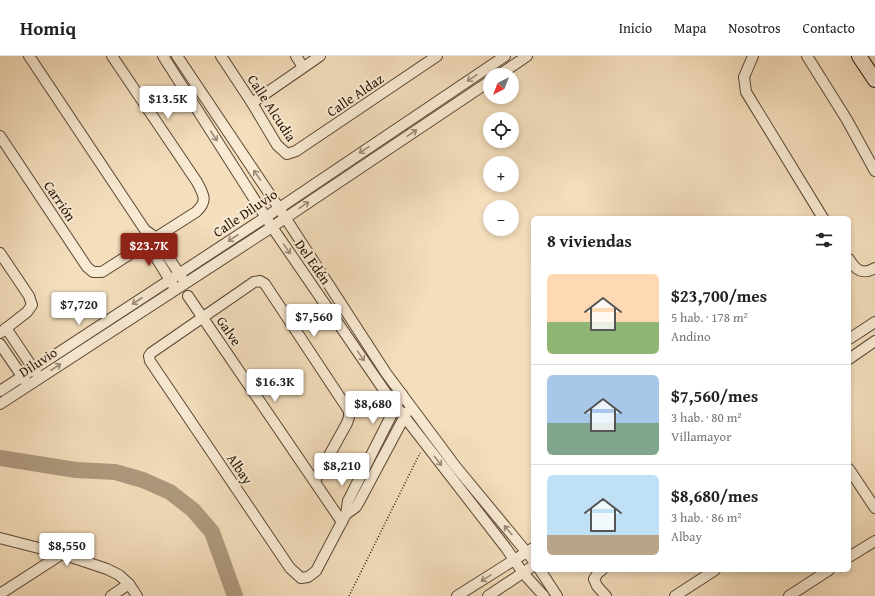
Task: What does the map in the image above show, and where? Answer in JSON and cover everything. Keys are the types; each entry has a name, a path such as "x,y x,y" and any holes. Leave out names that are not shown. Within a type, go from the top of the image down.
{"street":[{"path":"29,56 145,230 155,237 185,282"},
{"path":"112,56 197,182 204,196 203,205 196,212 155,237 147,244"},
{"name":"Del Edén","path":"163,56 272,227 396,406 523,573 541,593"},
{"name":"Del Edén","path":"177,56 279,208 386,373 456,467 531,553"},
{"name":"Calle Alcudia","path":"221,56 252,103 277,145 287,154"},
{"path":"296,56 303,67"},
{"path":"252,103 320,56"},
{"name":"Calle Aldaz","path":"287,154 296,151 437,56"},
{"name":"Calle Diluvio","path":"0,391 169,279 266,217 504,56"},
{"path":"506,68 515,60 527,56"},
{"path":"753,56 744,77 746,92 823,216"},
{"path":"807,56 844,114 875,171"},
{"path":"859,56 875,80"},
{"name":"Diluvio","path":"0,404 175,288 272,227 284,217 483,86"},
{"name":"Carrión","path":"0,136 87,267 93,272 102,272 147,244"},
{"path":"145,230 147,244 175,288"},
{"path":"0,253 28,296 32,305 28,312 3,330 40,378"},
{"path":"851,262 856,268 862,272 868,272 875,268"},
{"path":"200,319 254,282 260,281 265,284 349,411 347,423 315,481"},
{"name":"Galve","path":"188,296 200,319 315,481 344,518"},
{"name":"Albay","path":"200,319 151,353 149,356 150,361 290,568 301,578 311,576 316,571 344,518 348,501 402,394"},
{"path":"851,338 875,322"},
{"path":"851,358 875,342"},
{"path":"0,344 28,385"},
{"name":"Albay","path":"344,518 356,508 410,406"},
{"path":"852,481 875,508"},
{"path":"0,538 62,554 119,575 129,584 137,596"},
{"path":"851,556 875,541"},
{"path":"457,596 514,560 531,553"},
{"path":"0,594 62,554"},
{"path":"488,596 531,567"},
{"path":"541,572 555,593"},
{"path":"599,572 594,579 596,586 606,596"},
{"path":"675,596 712,572"},
{"path":"789,596 826,572"},
{"path":"111,596 129,584"}],"path":[{"path":"349,596 425,444"}],"waterway":[{"path":"0,458 76,470 115,472 143,480 170,492 193,510 212,532 235,596"}]}
